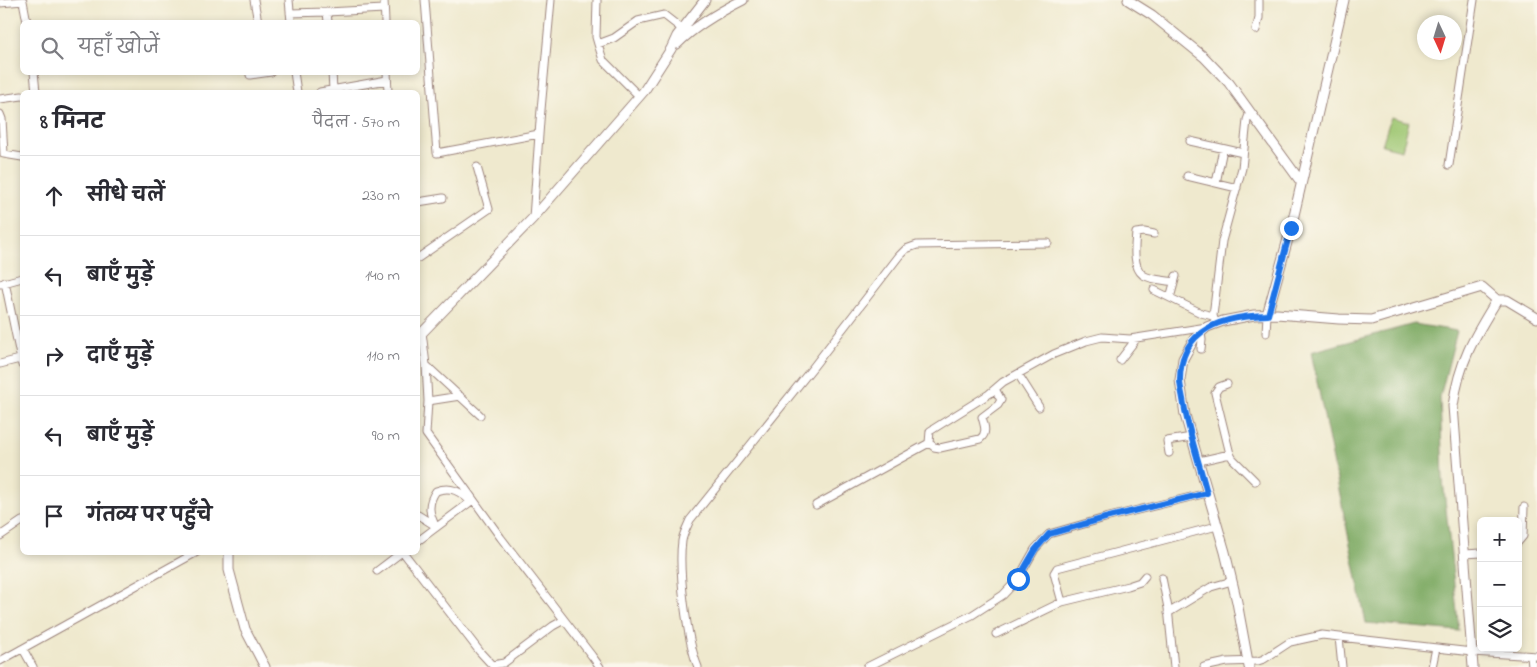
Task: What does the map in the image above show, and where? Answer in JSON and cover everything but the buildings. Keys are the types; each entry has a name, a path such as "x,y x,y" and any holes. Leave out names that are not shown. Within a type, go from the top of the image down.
{"street":[{"path":"254,0 258,20"},
{"path":"289,0 291,20"},
{"path":"384,0 385,20"},
{"path":"424,0 437,153 539,134"},
{"path":"533,218 551,0"},
{"path":"597,0 596,37 603,60 639,96"},
{"path":"600,667 472,501 426,434 428,401 426,365 420,334 533,218 639,96 671,49 677,36 705,0"},
{"path":"671,49 690,31 743,0"},
{"path":"1128,0 1152,15 1204,58 1229,83 1301,182"},
{"path":"1256,30 1259,18 1258,0"},
{"path":"1266,333 1268,315 1291,228 1344,0"},
{"path":"1449,166 1474,0"},
{"path":"0,3 24,1 27,20"},
{"path":"290,14 384,9"},
{"path":"327,12 328,20"},
{"path":"598,44 614,38 638,21 664,14 682,29"},
{"path":"34,75 36,90"},
{"path":"250,76 255,75"},
{"path":"294,75 297,90"},
{"path":"332,75 333,90 387,76 388,90"},
{"path":"0,99 20,96"},
{"path":"1201,350 1202,340 1209,325 1222,241 1237,188 1247,120 1250,112"},
{"path":"0,114 4,154 20,157"},
{"path":"1190,141 1243,153"},
{"path":"1216,183 1223,149"},
{"path":"420,257 489,209 477,167"},
{"path":"1187,176 1237,188"},
{"path":"420,202 443,198"},
{"path":"1154,234 1136,233 1135,245 1139,270 1144,275 1175,279 1170,298"},
{"path":"698,667 691,644 681,565 682,540 690,520 900,256 906,249 917,245 1048,243"},
{"path":"20,279 3,283 20,358"},
{"path":"929,443 930,431 1018,374 1054,354 1086,341 1102,337 1137,338 1254,315 1372,320 1482,287 1497,300 1507,300 1537,318"},
{"path":"1154,290 1201,314 1209,325"},
{"path":"1474,667 1453,406 1456,383 1463,360 1497,300"},
{"path":"1209,325 1194,339 1183,359 1180,380 1186,415 1232,581 1248,664"},
{"path":"1120,360 1137,338"},
{"path":"0,364 20,362"},
{"path":"426,365 480,415"},
{"path":"1018,374 1039,406"},
{"path":"1227,384 1219,388 1215,393 1230,454 1255,480"},
{"path":"929,443 934,447 940,448 980,439 984,436 986,432 982,417 998,405 1001,400 994,389"},
{"path":"428,401 460,396"},
{"path":"1169,453 1167,441 1192,436"},
{"path":"816,505 929,443"},
{"path":"1199,461 1230,454"},
{"path":"436,527 430,514 430,505 436,491 452,489 472,501"},
{"path":"867,667 972,615 1004,596 1018,579 1042,541 1049,534 1207,493"},
{"path":"420,539 472,501"},
{"path":"1522,537 1524,507"},
{"path":"420,516 436,527"},
{"path":"0,536 20,522"},
{"path":"1062,602 1054,573 1057,568 1217,526"},
{"path":"1465,554 1477,553"},
{"path":"0,661 192,555"},
{"path":"229,555 229,570 245,629 265,667"},
{"path":"377,571 398,555"},
{"path":"404,555 480,652 492,664 504,663 553,626 564,620"},
{"path":"996,634 1062,602 1128,586 1140,582 1145,576"},
{"path":"1162,578 1174,667"},
{"path":"1168,613 1211,587 1232,581"},
{"path":"1204,667 1227,662 1248,664 1264,659 1290,642 1322,635 1472,652 1534,656 1532,667"},
{"path":"1339,637 1342,667"},
{"path":"1432,667 1436,648"},
{"path":"23,649 33,667"}],"green space":[{"path":"1391,117 1409,122 1402,150 1382,145"},
{"path":"1414,324 1457,331 1440,397 1443,480 1459,631 1366,623 1311,352"}],"route":[{"path":"1018,579 1035,550 1049,534 1058,530 1207,493 1186,415 1180,380 1183,359 1194,339 1207,327 1223,321 1254,315 1268,315 1291,228"}]}
